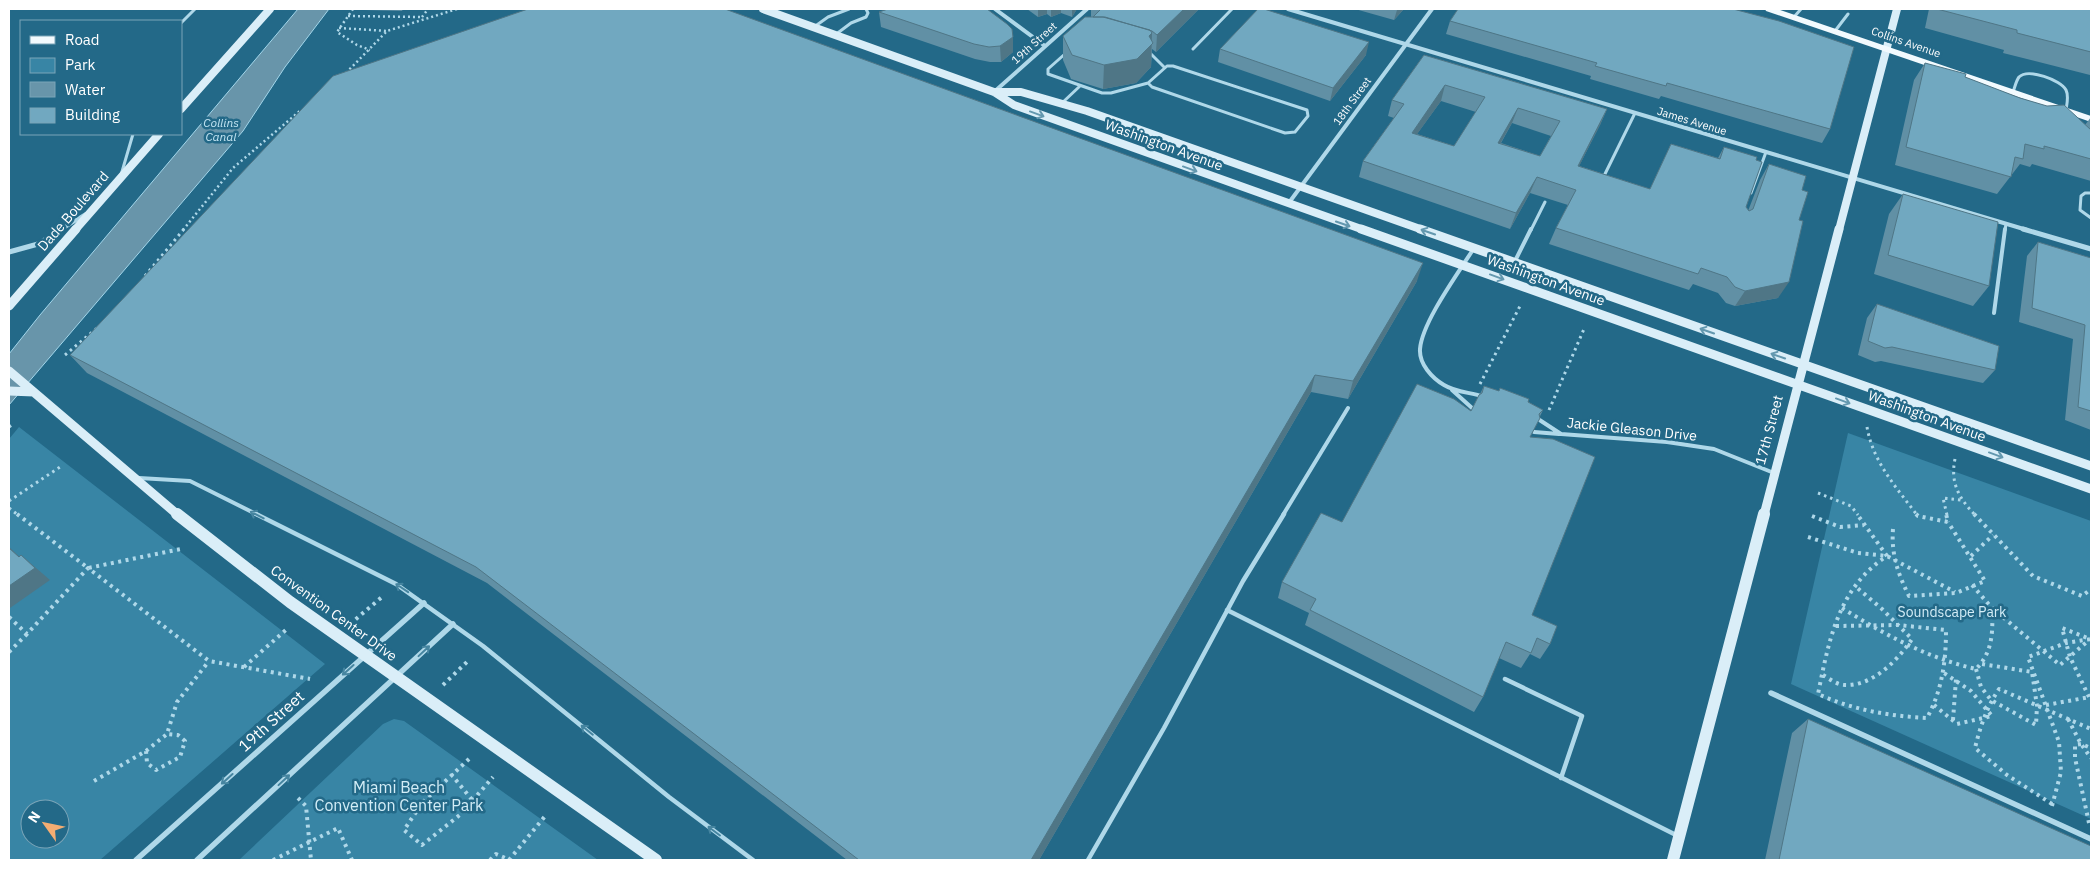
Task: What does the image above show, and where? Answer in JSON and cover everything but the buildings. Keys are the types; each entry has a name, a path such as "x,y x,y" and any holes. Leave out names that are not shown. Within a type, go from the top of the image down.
{"main road":[{"path":"182,108 270,9"},
{"name":"Washington Avenue","path":"763,9 994,92 1014,105 2091,489"},
{"name":"17th Street","path":"1673,860 1802,364 1897,9"},
{"name":"Collins Avenue","path":"1774,10 2091,117"},
{"name":"Washington Avenue","path":"994,92 1021,92 1062,104 2091,466"},
{"name":"Dade Boulevard","path":"9,306 158,135"},
{"name":"Convention Center Drive","path":"9,371 168,507 290,602 656,860"},
{"path":"9,391 29,390"}],"street":[{"path":"996,9 1046,46"},
{"name":"19th Street","path":"994,92 1087,9"},
{"name":"James Avenue","path":"1288,9 2091,249"},
{"name":"18th Street","path":"1288,204 1432,9"},
{"path":"9,252 38,244 91,211"},
{"name":"19th Street","path":"136,860 424,603"},
{"path":"197,860 453,624"},
{"path":"1771,693 2091,839"}],"lane":[{"path":"182,22 195,9"},
{"path":"814,27 828,16 849,9"},
{"path":"835,35 851,23 866,17 868,13 866,9"},
{"path":"1193,49 1232,9"},
{"path":"1794,17 1801,9"},
{"path":"1835,31 1848,14"},
{"path":"1062,30 1068,32"},
{"path":"1141,48 1150,51 1164,67"},
{"path":"1067,52 1048,69 1048,74 1102,93 1111,93 1148,83 1164,67 1173,66 1307,110 1308,116 1295,132 1285,133 1148,83"},
{"path":"2013,92 2018,78 2022,75 2032,74 2049,78 2065,88 2067,93 2066,110"},
{"path":"1062,104 1080,86"},
{"path":"1600,184 1635,113"},
{"path":"120,178 133,135"},
{"path":"1749,198 1766,152"},
{"path":"2091,193 2085,193 2081,196 2080,210 2091,218"},
{"path":"1514,263 1546,202"},
{"path":"1994,313 2006,224"},
{"path":"1472,408 1452,390 1436,380 1425,368 1420,349 1424,331 1474,248"},
{"path":"1452,390 1488,398"},
{"path":"1088,860 1164,728 1227,610 1348,408"},
{"name":"Jackie Gleason Drive","path":"1530,415 1539,418 1561,434 1667,442 1714,449 1774,473"},
{"path":"1534,432 1561,434"},
{"path":"134,478 190,481 396,584 453,624 669,797 753,860"},
{"path":"1227,610 1679,836"},
{"path":"1505,678 1582,716 1561,778"}],"path":[{"path":"353,9 336,32 340,36 370,50"},
{"path":"419,22 428,9"},
{"path":"338,28 387,31 457,9"},
{"path":"348,16 422,17"},
{"path":"345,74 387,31"},
{"path":"142,280 232,168 307,105"},
{"path":"1480,384 1520,306"},
{"path":"65,355 103,323"},
{"path":"1549,411 1584,329"},
{"path":"1867,426 1868,440 1882,468 1918,516 1948,522"},
{"path":"1955,458 1952,473 1961,500 2033,576 2082,596 2091,589"},
{"path":"9,501 60,467"},
{"path":"1818,493 1850,506 1887,556 1956,593"},
{"path":"1893,530 1891,544 1894,561 1909,596 1956,593 1985,581 1948,522 1943,498 1961,500"},
{"path":"9,508 209,661 310,679"},
{"path":"1812,516 1840,528 1865,525"},
{"path":"1971,556 1993,535"},
{"path":"1808,537 1858,553 1887,556"},
{"path":"9,652 88,568 181,549"},
{"path":"1836,626 1898,624 1946,630 1944,673 1934,705 1927,718 1904,717 1855,708 1818,694 1836,626 1842,608 1854,586 1867,570 1887,556"},
{"path":"1972,585 1992,608 2060,665 2091,639"},
{"path":"1823,675 1843,685 1866,680 1885,668 1909,645 1912,639 1898,624 1854,586"},
{"path":"350,624 382,597"},
{"path":"1842,608 1867,624 1909,645 1946,660 1976,668 1982,664 1991,646 1992,608"},
{"path":"9,617 27,634"},
{"path":"244,667 288,628"},
{"path":"2052,804 2007,775 1975,748 1982,719 1987,707 1999,689 2037,706 2046,707 2090,697 2070,657 2062,628 2091,639"},
{"path":"1976,668 1981,687 1991,700 2036,725 2037,706 2028,657 2066,643 2091,639"},
{"path":"443,685 470,658"},
{"path":"94,781 146,751 167,734 177,702 209,661"},
{"path":"1982,664 2032,672"},
{"path":"2032,672 2056,736 2060,755 2060,773 2047,819"},
{"path":"1934,705 1957,724 1992,716 1987,707 1956,679 1944,673"},
{"path":"1953,721 1956,679"},
{"path":"2046,707 2091,729"},
{"path":"2068,719 2081,744 2091,758"},
{"path":"146,751 147,763 156,770 180,757 185,741 178,735 167,734"},
{"path":"2089,825 2075,758 2075,745 2081,744 2091,748"},
{"path":"469,759 422,803 404,830 422,845 446,828 473,802 493,777"},
{"path":"451,774 473,802"},
{"path":"298,798 306,806 311,860"},
{"path":"490,860 496,854 510,860 546,815"},
{"path":"273,860 308,841 338,828 352,860"}],"green space":[{"path":"19,427 325,664 100,860 9,860 9,439"},
{"name":"Soundscape Park","path":"1848,433 2091,521 2091,819 1791,684"},
{"name":"Miami Beach Convention Center Park","path":"394,719 404,721 598,860 239,860 383,724"}],"water":[{"name":"Collins Canal","path":"298,9 329,9 285,67 243,131 9,405 9,354"}]}
